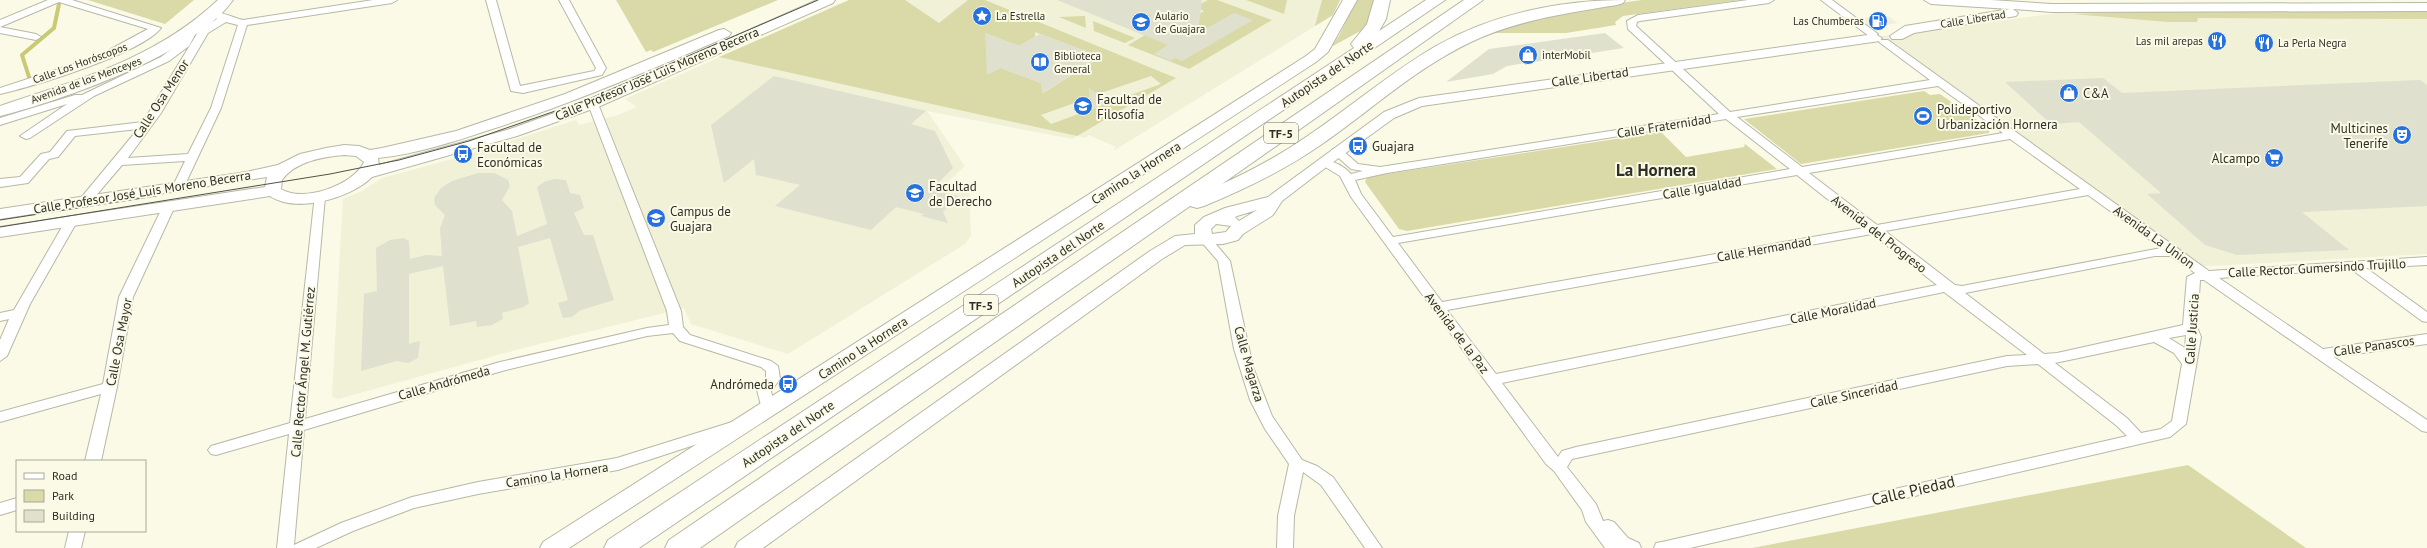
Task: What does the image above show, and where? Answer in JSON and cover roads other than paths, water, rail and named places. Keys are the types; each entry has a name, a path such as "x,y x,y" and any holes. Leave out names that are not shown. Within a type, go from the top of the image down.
{"highway":[{"path":"1344,62 1374,29 1380,16 1382,0"},
{"name":"Autopista del Norte","path":"618,548 1437,0"},
{"name":"Autopista del Norte","path":"679,548 1475,0"},
{"path":"1406,47 1500,15 1564,0"},
{"path":"1156,219 1237,186 1289,157 1403,76 1465,38 1509,22 1547,12 1617,0"}],"street":[{"path":"0,24 56,0"},
{"name":"Calle Los Horóscopos","path":"0,91 109,54 138,42 156,28 62,0"},
{"name":"Avenida de los Menceyes","path":"0,111 114,71 165,47 193,29 226,0"},
{"path":"215,10 243,23 333,4 392,0"},
{"path":"491,0 515,89 523,90 598,73 601,68 564,0"},
{"name":"Calle Profesor José Luis Moreno Becerra","path":"368,155 434,143 548,107 800,0"},
{"name":"Calle Profesor José Luis Moreno Becerra","path":"367,173 512,133 593,104 828,0"},
{"name":"Camino la Hornera","path":"300,548 347,527 412,503 478,488 618,464 748,423 1321,52 1350,0"},
{"name":"Avenida del Progreso","path":"1769,0 1638,18 1632,21 1631,27 1728,116 2122,422 2137,438"},
{"name":"Avenida La Union","path":"1826,0 2176,253 2198,280 2224,287 2427,427"},
{"path":"1931,0 2052,8 2427,7"},
{"name":"Calle Libertad","path":"1275,199 1337,151 1393,112 1419,102 1671,65 1877,38 1884,32 1897,36 1910,29 2052,8"},
{"name":"Avenida de los Menceyes","path":"0,102 101,68 132,55 169,33 215,10"},
{"name":"Calle Osa Menor","path":"84,202 120,162 156,113 215,10"},
{"path":"178,188 216,108 243,23"},
{"path":"0,122 90,94 165,59 186,44 193,29"},
{"path":"0,30 36,37"},
{"path":"165,59 186,60"},
{"name":"Calle Fraternidad","path":"1350,178 1387,169 1941,82"},
{"path":"0,83 14,86"},
{"path":"26,136 90,94"},
{"path":"593,104 674,310 676,328 685,338 766,364 773,369 773,380 764,390 768,409"},
{"path":"0,183 24,180 45,156 54,155 71,133 141,124"},
{"name":"Calle Igualdad","path":"1390,241 2013,135"},
{"path":"359,151 368,155 372,162 367,173 353,184 319,197 300,199 283,197 273,191 274,179 284,169 304,158 326,152 359,151"},
{"name":"Calle Fraternidad","path":"1337,151 1355,166 1387,169"},
{"path":"120,162 194,157"},
{"path":"1323,162 1343,170 1350,178"},
{"name":"Calle Profesor José Luis Moreno Becerra","path":"0,214 178,188 284,169"},
{"name":"Avenida de la Paz","path":"1350,178 1355,194 1551,460 1559,467 1590,508 1601,516 1622,543 1633,548"},
{"name":"Calle Profesor José Luis Moreno Becerra","path":"0,232 273,191"},
{"name":"Calle Hermandad","path":"1438,307 2091,191"},
{"name":"Calle Rector Ángel M. Gutiérrez","path":"285,548 319,197"},
{"path":"1275,199 1267,211 1232,234 1223,243 1221,255 1208,245 1204,238 1202,229 1205,224 1219,219 1231,212 1275,199"},
{"name":"Calle Osa Mayor","path":"93,460 110,387 126,297 169,206"},
{"path":"1219,219 1232,222 1232,234"},
{"path":"0,356 19,313 72,220"},
{"path":"746,548 1156,255 1181,240 1232,234"},
{"name":"Calle Moralidad","path":"1492,380 1949,288 1962,290 2155,252 2176,253"},
{"name":"Calle Magarza","path":"1221,255 1224,261 1246,365 1256,399 1266,419 1297,464"},
{"name":"Calle Rector Gumersindo Trujillo","path":"2198,280 2353,265 2427,261"},
{"path":"2353,265 2427,318"},
{"name":"Calle Justicia","path":"2165,433 2179,424 2194,337 2190,327 2198,280"},
{"path":"0,317 19,313"},
{"name":"Calle Sinceridad","path":"1559,467 1567,455 1576,453 2006,362 2057,358 2182,331 2190,327"},
{"name":"Calle Andrómeda","path":"216,450 500,367 647,332 676,328"},
{"path":"2156,337 2179,350 2190,364"},
{"name":"Calle Panascos","path":"2320,354 2427,339"},
{"path":"0,416 110,387"},
{"path":"552,548 748,423"},
{"name":"Calle Piedad","path":"1662,548 2137,438 2165,433"},
{"path":"1284,548 1283,530 1297,464 1312,470 1327,481 1374,548"},
{"path":"0,509 16,504"},
{"name":"Avenida de la Paz","path":"1590,508 1592,518 1614,548"},
{"path":"73,548 77,532"}],"waterway":[{"path":"29,77 22,55 54,28 59,4"}],"tram line":[{"path":"0,227 330,174 399,160 469,141 584,101 818,0"},
{"path":"0,220 156,196"}],"place":[{"name":"La Estrella","path":"982,16"},
{"name":"Las Chumberas","path":"1878,21"},
{"name":"Aulario de Guajara","path":"1141,22"},
{"name":"Las mil arepas","path":"2217,41"},
{"name":"La Perla Negra","path":"2264,43"},
{"name":"interMobil","path":"1528,55"},
{"name":"Biblioteca General","path":"1040,62"},
{"name":"C&A","path":"2069,93"},
{"name":"Facultad de Filosofía","path":"1083,106"},
{"name":"Polideportivo Urbanización Hornera","path":"1923,116"},
{"name":"Multicines Tenerife","path":"2402,135"},
{"name":"Guajara","path":"1358,146"},
{"name":"Facultad de Económicas","path":"463,154"},
{"name":"Alcampo","path":"2274,158"},
{"name":"Facultad de Derecho","path":"915,193"},
{"name":"Campus de Guajara","path":"656,218"},
{"name":"Andrómeda","path":"788,384"}],"district":[{"name":"La Hornera","path":"1656,170"}]}
